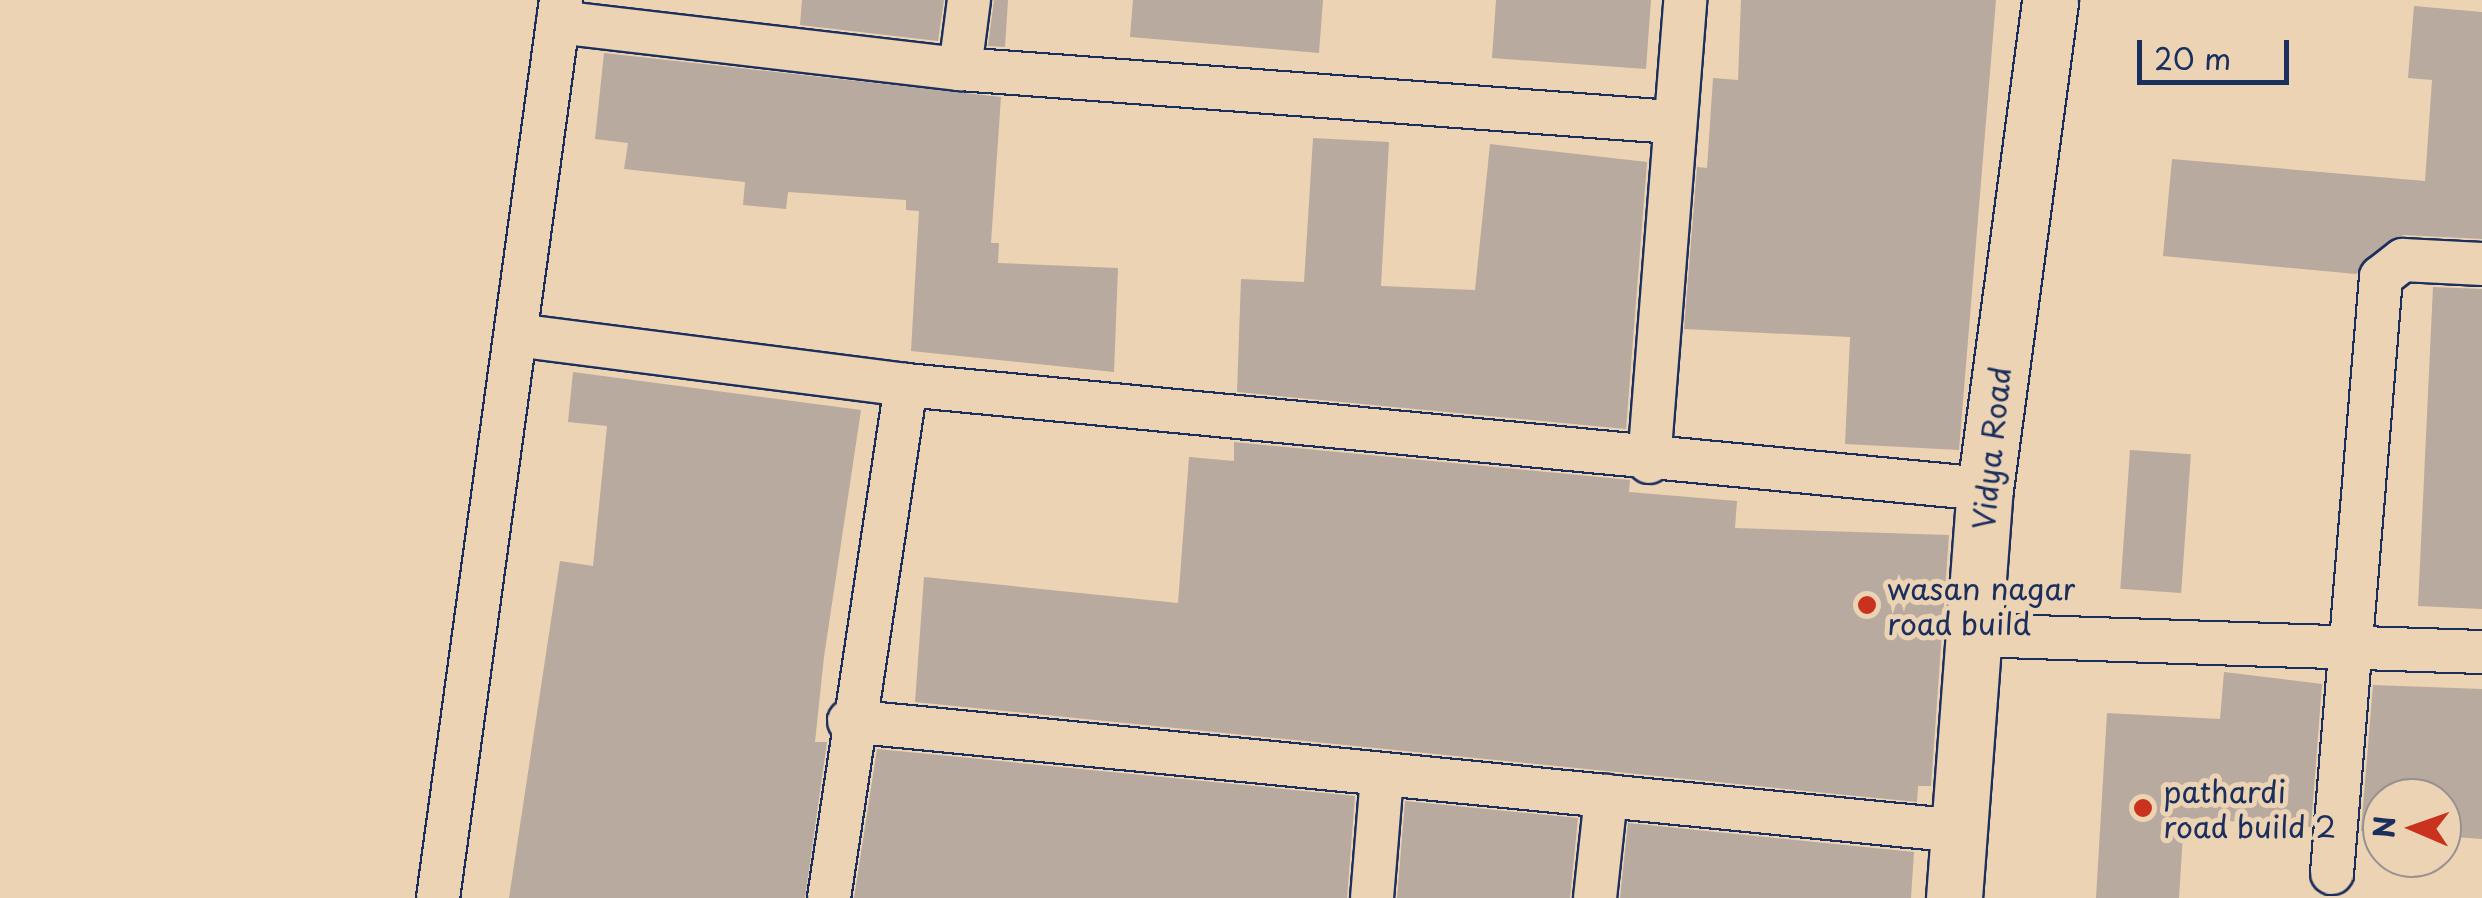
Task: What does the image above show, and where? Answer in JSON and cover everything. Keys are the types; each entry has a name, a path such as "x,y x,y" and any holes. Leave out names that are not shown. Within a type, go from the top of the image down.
{"street":[{"path":"960,70 970,0"},
{"path":"1650,462 1672,122 1685,0"},
{"name":"Vidya Road","path":"1954,898 1985,489 2050,0"},
{"path":"438,898 560,11 960,70 1672,122"},
{"path":"2332,873 2382,277 2403,260 2482,264"},
{"path":"516,335 906,385 1650,462 1985,489"},
{"path":"829,898 849,721 906,385"},
{"path":"1974,635 2482,652"},
{"path":"849,721 1959,831"},
{"path":"1372,898 1382,776"},
{"path":"1595,898 1606,796"}],"building":[{"path":"802,0 944,0 938,41 800,25"},
{"path":"994,0 1008,0 1005,47 988,46"},
{"path":"1133,0 1323,0 1319,53 1130,37"},
{"path":"1496,0 1651,0 1646,69 1492,58"},
{"path":"1741,0 1996,0 1959,450 1845,444 1850,337 1684,329 1697,167 1707,168 1713,78 1738,80"},
{"path":"2414,6 2482,12 2482,239 2403,235 2356,274 2163,256 2172,159 2425,181 2432,80 2408,78"},
{"path":"604,53 1001,97 991,243 999,243 998,263 1118,268 1114,372 911,351 919,211 906,210 906,200 788,192 786,209 743,205 745,182 624,169 628,143 595,139"},
{"path":"1313,138 1389,142 1381,286 1475,290 1490,144 1647,162 1626,429 1237,392 1241,279 1304,282"},
{"path":"2433,287 2482,289 2482,609 2418,606"},
{"path":"573,372 861,410 824,657 815,742 827,742 805,898 509,898 560,561 593,566 607,426 568,422"},
{"path":"1234,442 1630,480 1629,492 1737,501 1735,528 1949,535 1931,786 1918,786 1917,802 915,702 924,577 1178,603 1189,457 1234,461"},
{"name":"wasan nagar road build","path":"2130,450 2191,454 2181,593 2120,589"},
{"path":"2224,672 2322,684 2311,827 2184,818 2179,898 2096,898 2107,713 2220,719"},
{"path":"2373,685 2482,689 2482,839 2462,838 2462,778 2365,778"},
{"path":"877,749 1355,796 1347,898 854,898"},
{"path":"1405,801 1578,818 1570,898 1397,898"},
{"path":"1628,823 1914,852 1911,898 1620,898"}],"place":[{"name":"wasan nagar road build","path":"1867,605"},
{"name":"pathardi road build 2","path":"2143,808"}]}
